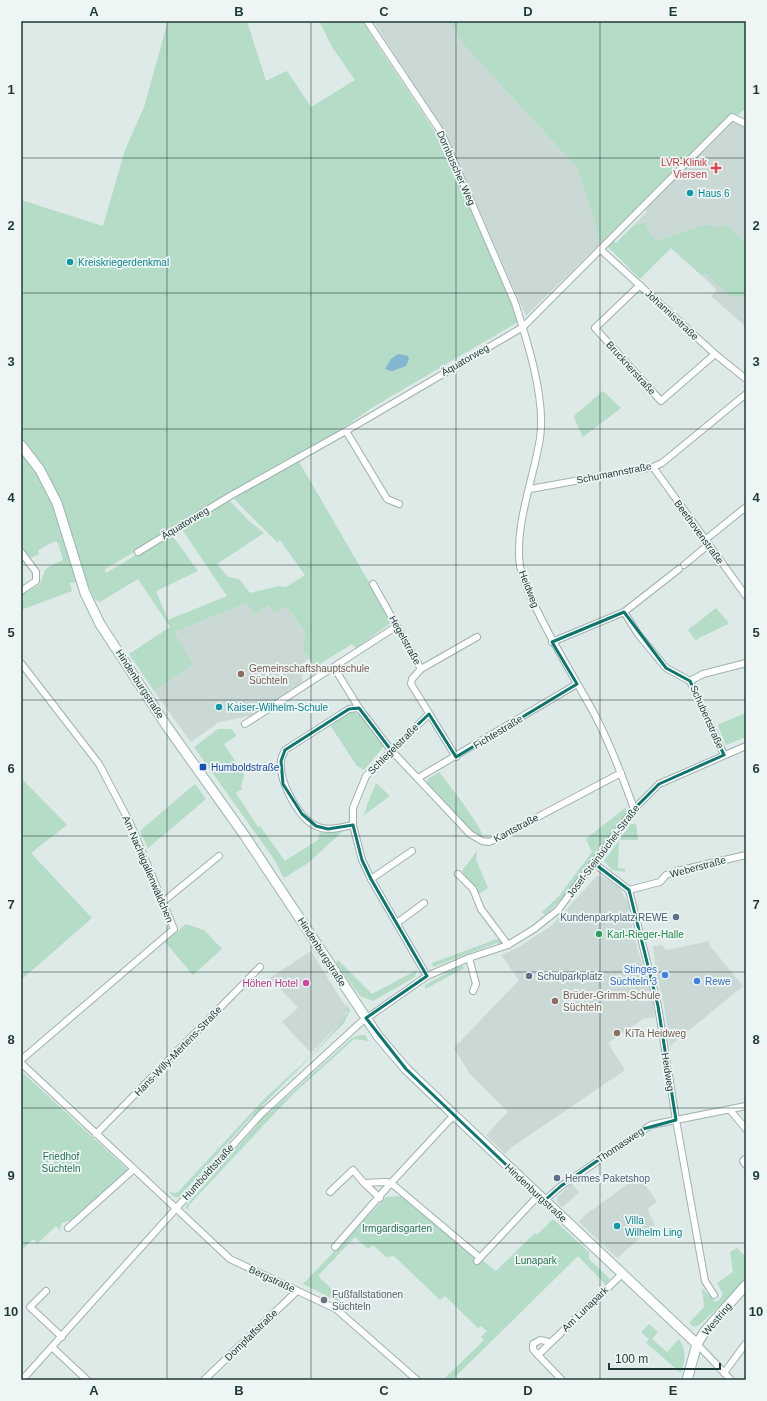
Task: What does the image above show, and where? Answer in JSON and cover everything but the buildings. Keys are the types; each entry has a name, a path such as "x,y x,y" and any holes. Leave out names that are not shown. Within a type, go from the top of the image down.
{"main road":[{"name":"Hindenburgstraße","path":"21,444 40,470 57,503 85,593 100,624 166,725 245,836 378,1036 406,1069 454,1116 697,1344"},
{"name":"Westring","path":"687,1380 697,1344 705,1331 746,1285"}],"street":[{"name":"Dornbuscher Weg","path":"367,21 441,132 515,303 523,327"},
{"name":"Äquatorweg","path":"138,552 230,496 346,431 523,327 732,117 746,124"},
{"name":"Johannisstraße","path":"600,249 715,354 746,379"},
{"name":"Brucknerstraße","path":"640,285 595,328 661,400 715,354"},
{"name":"Heidweg","path":"523,327 542,416 540,438 522,524 520,566 525,585 552,642 596,718 621,772 634,809"},
{"name":"Schumannstraße","path":"530,489 653,467 662,463 746,394"},
{"path":"346,431 388,499 399,504"},
{"name":"Beethovenstraße","path":"653,467 706,543 746,596"},
{"path":"552,642 624,612 681,567 746,507"},
{"path":"21,552 36,572 36,581 21,590"},
{"name":"Hegelstraße","path":"373,584 421,669 412,679 411,684 456,757"},
{"name":"Schubertstraße","path":"624,612 638,634 666,668 690,681 724,755"},
{"path":"245,724 397,626"},
{"path":"421,669 477,637"},
{"name":"Am Nachtigallenwäldchen","path":"21,663 99,764 130,823 174,929 21,1062"},
{"path":"690,681 702,674 746,664"},
{"name":"Kantstraße","path":"338,674 359,708 391,750 470,834 482,842 489,842 621,772"},
{"name":"Fichtestraße","path":"418,778 456,757 577,684"},
{"path":"353,825 328,829 316,826 307,820 283,784 281,761 285,750 349,709 359,708"},
{"name":"Schlegelstraße","path":"427,976 371,879 362,860 353,825 353,808 366,776 391,750 430,714"},
{"name":"Josef-Steinbüchel-Straße","path":"366,1018 427,976 469,958 508,945 534,929 558,910 634,809 659,784 746,746"},
{"path":"371,879 412,852"},
{"name":"Weberstraße","path":"629,890 660,882 666,875 677,871 746,855"},
{"path":"164,902 219,856"},
{"path":"594,864 629,890"},
{"path":"458,874 473,889 481,909 508,945"},
{"name":"Heidweg","path":"629,890 658,1006 676,1120 706,1281 714,1295"},
{"path":"397,923 424,903"},
{"path":"469,958 476,984 473,991"},
{"name":"Hans-Willy-Mertens-Straße","path":"96,1134 260,967"},
{"name":"Humboldtstraße","path":"22,1380 53,1348 175,1208 261,1114 366,1018"},
{"name":"Bergstraße","path":"21,1062 230,1259 336,1310 413,1379"},
{"name":"Thomasweg","path":"391,1183 478,1259 541,1199 643,1129 651,1125 746,1106"},
{"path":"730,1110 746,1129"},
{"path":"335,1248 380,1198 391,1183 454,1116"},
{"path":"746,1158 743,1161 746,1165"},
{"path":"68,1228 134,1169"},
{"path":"330,1192 353,1170 380,1198"},
{"path":"364,1182 391,1183"},
{"name":"Am Lunapark","path":"538,1355 622,1274"},
{"path":"46,1291 30,1307 62,1337"},
{"name":"Dompfaffstraße","path":"204,1380 298,1291"},
{"path":"549,1343 540,1340 533,1344 533,1349 562,1380"},
{"path":"724,1373 746,1343"},
{"name":"Hindenburgstraße","path":"697,1344 731,1380"},
{"path":"53,1348 87,1379"}],"highlighted area":[{"path":"624,612 666,668 690,681 724,755 659,784 634,809 595,864 629,890 658,1006 676,1120 643,1129 561,1186 544,1201 406,1069 366,1018 427,976 371,879 362,860 353,825 328,829 316,826 302,814 283,784 281,761 285,750 349,709 359,708 391,750 429,714 456,757 577,684 552,642"}],"shaded area":[{"path":"373,21 449,21 464,45 578,169 601,243 526,316 444,131"},
{"name":"LVR-Klinik Viersen","path":"734,120 746,127 746,243 727,225 717,227 706,224 659,240 651,235 645,222 633,226 647,212 644,209"},
{"path":"705,273 729,296 742,297 746,293 746,327 711,296 717,290 702,276"},
{"name":"Gemeinschaftshauptschule Süchteln","path":"246,603 255,615 268,605 287,607 305,632 303,650 309,659 299,666 303,672 302,682 251,716 219,722 191,742 154,691 193,664 173,632"},
{"name":"Brüder-Grimm-Schule Süchteln","path":"597,876 602,876 619,887 628,903 633,932 653,1002 655,1017 643,1019 608,1043 625,1070 512,1147 505,1154 486,1135 508,1112 470,1074 454,1048 519,980 501,955 519,947 552,925"},
{"path":"709,941 710,946 743,986 670,1046 664,1005 656,971 653,946 662,945 668,950"},
{"path":"311,951 347,1009 344,1019 311,1053 282,1022 298,1008 270,978"},
{"path":"639,1176 657,1202 647,1209 655,1225 617,1258 579,1222 585,1215"},
{"path":"572,1183 579,1193 562,1207 557,1203 557,1197"}],"green space":[{"path":"168,21 247,21 266,81 287,71 311,107 355,80 332,47 319,21 364,21 370,34 445,147 513,304 512,307 518,322 373,407 327,439 105,569 106,573 171,534 198,571 156,591 168,620 227,596 181,528 228,499 249,521 264,533 217,564 228,577 239,579 250,593 279,586 286,587 305,575 280,540 277,542 232,497 298,460 392,622 356,648 352,644 315,667 303,650 305,632 287,607 284,607 274,613 268,605 255,615 246,603 174,632 193,664 154,691 129,654 170,627 138,579 100,602 94,599 66,515 57,494 43,469 21,438 21,200 103,226 125,150 144,107"},
{"path":"449,21 746,21 746,108 737,116 732,114 601,243 578,169 464,45"},
{"path":"645,222 651,235 659,240 706,224 717,227 727,225 746,243 746,293 742,297 729,296 705,273 702,276 671,248 640,279 607,246 613,240 616,243 633,226"},
{"path":"603,391 621,408 583,437 574,418 575,415"},
{"path":"21,451 41,479 56,510 78,582 70,583 72,591 21,610 22,595 40,584 45,570 63,560 58,543 55,541 38,550 39,554 31,558 21,547"},
{"path":"716,608 728,624 699,638 696,641 688,630"},
{"path":"354,712 360,715 384,746 364,770 357,766 330,725 348,713"},
{"path":"746,713 746,737 726,745 718,726 719,724"},
{"path":"218,729 232,729 236,736 224,744 244,775 241,787 242,789 236,793 258,827 260,826 285,861 318,840 320,832 343,831 308,863 284,878 274,859 194,747"},
{"path":"439,772 478,825 483,838 475,834 460,821 427,783 428,779"},
{"path":"21,778 67,825 31,853 92,918 21,980"},
{"path":"376,783 390,796 364,815 368,802"},
{"path":"195,784 206,799 148,848 140,831"},
{"path":"626,807 626,814 588,867 568,892 545,915 542,912 559,896 592,852 586,839"},
{"path":"631,824 636,824 638,840 619,840"},
{"path":"619,840 618,868 625,869 625,872 612,870 604,861"},
{"path":"477,851 476,860 488,888 477,895 462,871"},
{"path":"186,924 204,930 222,949 193,975 165,942"},
{"path":"497,939 501,939 502,943 498,945 497,943 433,967 432,963"},
{"path":"338,960 372,994 417,970 415,977 373,1001 360,996 336,963"},
{"path":"461,965 465,968 425,989 425,985"},
{"path":"345,1003 350,1010 344,1023 263,1105 260,1112 257,1115 252,1116 179,1197 174,1197 168,1191 174,1193 178,1192 265,1098 312,1055 337,1027 347,1013"},
{"path":"359,1035 365,1035 369,1041 354,1039 292,1095 189,1205 188,1210 185,1207 258,1124 259,1120 265,1114 269,1113 352,1038"},
{"name":"Friedhof Süchteln","path":"21,1071 128,1170 74,1219 62,1223 60,1227 61,1231 56,1226 38,1243 33,1239 21,1251"},
{"name":"Irmgardisgarten","path":"403,1196 496,1271 535,1233 537,1235 553,1219 589,1252 589,1259 610,1279 605,1284 578,1256 452,1380 443,1380 484,1340 481,1337 487,1331 481,1326 478,1328 445,1296 440,1300 394,1256 386,1257 373,1245 368,1249 355,1237 318,1276 342,1299 339,1302 303,1284 386,1197"},
{"path":"737,1248 746,1257 746,1277 729,1298 699,1325 694,1327 689,1323 704,1307 702,1288 715,1302 719,1300 723,1294 717,1283 733,1272 730,1252"},
{"path":"649,1324 658,1332 652,1339 667,1352 679,1339 684,1352 684,1364 681,1373 646,1343 649,1339 641,1332"}],"water":[{"path":"398,354 408,356 409,359 406,366 392,371 385,369 391,359"}],"place":[{"name":"LVR-Klinik Viersen","path":"716,168"},
{"name":"Haus 6","path":"690,193"},
{"name":"Kreiskriegerdenkmal","path":"70,262"},
{"name":"Gemeinschaftshauptschule Süchteln","path":"241,674"},
{"name":"Kaiser-Wilhelm-Schule","path":"219,707"},
{"name":"Humboldstraße","path":"203,767"},
{"name":"Kundenparkplatz REWE","path":"676,917"},
{"name":"Karl-Rieger-Halle","path":"599,934"},
{"name":"Stinges Süchteln 3","path":"665,975"},
{"name":"Schulparkplatz","path":"529,976"},
{"name":"Rewe","path":"697,981"},
{"name":"Höhen Hotel","path":"306,983"},
{"name":"Brüder-Grimm-Schule Süchteln","path":"555,1001"},
{"name":"KiTa Heidweg","path":"617,1033"},
{"name":"Hermes Paketshop","path":"557,1178"},
{"name":"Villa Wilhelm Ling","path":"617,1226"},
{"name":"Fußfallstationen Süchteln","path":"324,1300"}],"park label":[{"name":"Lunapark","path":"536,1260"}]}
